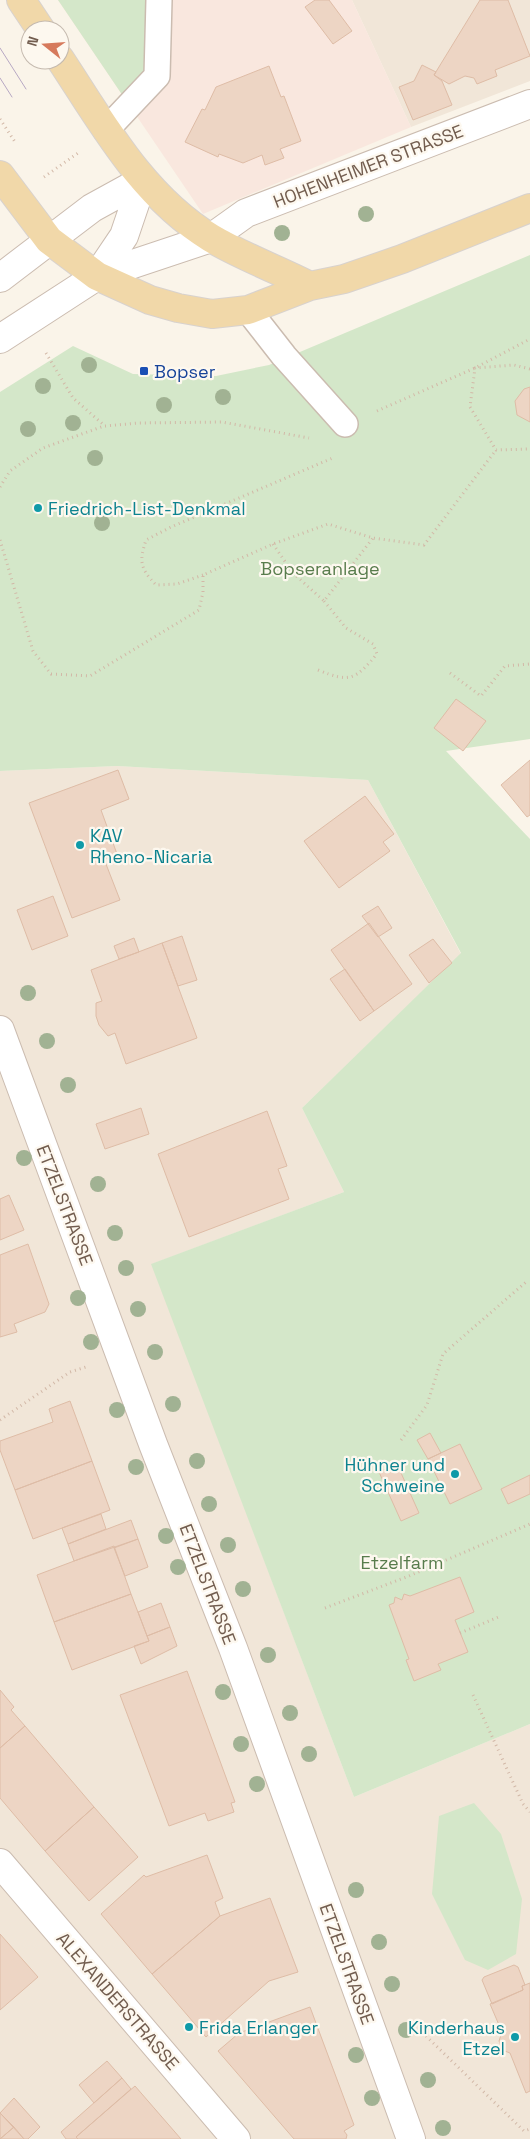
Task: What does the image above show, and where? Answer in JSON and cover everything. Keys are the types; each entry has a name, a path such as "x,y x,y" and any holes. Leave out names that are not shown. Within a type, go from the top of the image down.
{"main road":[{"path":"22,0 35,20"},
{"path":"67,70 106,130 143,180 170,208 211,238 310,286"},
{"path":"0,176 15,198 50,240 97,276 150,300 178,308 212,314 248,310 310,286 344,279 402,259 530,208"}],"street":[{"name":"HOHENHEIMER STRASSE","path":"97,276 211,238 246,214 530,104"},
{"path":"0,278 92,208 143,180"},
{"path":"0,339 97,276 124,236 143,180"},
{"name":"ETZELSTRASSE","path":"0,1030 153,1444 233,1648 411,2139"},
{"name":"ALEXANDERSTRASSE","path":"0,1863 236,2139"}],"lane":[{"path":"106,130 157,76 159,0"},
{"path":"248,310 284,356 345,424"}],"path":[{"path":"15,198 90,145 106,130"},
{"path":"27,322 73,398 105,426"},
{"path":"0,487 10,472 43,448 105,426 138,423 222,422 313,439 475,368 530,339"},
{"path":"475,368 514,365 530,369"},
{"path":"475,368 470,407 496,450"},
{"path":"345,424 351,442 344,453 171,527 146,540 140,559 146,574 156,584 178,584 273,544 328,524 373,538 424,545 496,450"},
{"path":"496,450 530,449"},
{"path":"324,601 373,538"},
{"path":"0,540 33,651 51,674 90,676 199,610 203,592 203,574"},
{"path":"273,544 293,573 324,601 346,628 373,644 377,654 360,674 340,679 318,670"},
{"path":"450,673 481,696 505,666 530,664"},
{"path":"401,1440 427,1405 443,1354 526,1282"},
{"path":"0,1420 70,1372"},
{"path":"325,1608 450,1559 530,1524"},
{"path":"460,1633 500,1616"},
{"path":"473,1695 523,1804 530,1812"},
{"path":"426,2036 524,2131 530,2129"}],"shaded area":[{"path":"58,0 352,0 411,127 203,214"},
{"path":"352,0 530,0 530,81 411,127"},
{"path":"117,766 368,780 461,954 302,1108 344,1192 152,1264 354,1797 530,1724 530,2139 0,2139 0,771"}],"green space":[{"path":"58,0 149,0 150,72 125,99"},
{"path":"530,255 530,739 446,751 530,839 530,1724 354,1797 151,1264 344,1192 302,1108 461,953 368,780 117,766 0,771 0,392 73,346 133,374 216,376 269,365"},
{"path":"474,1803 501,1834 522,1899 516,1954 488,1970 465,1960 432,1894 439,1816"}],"building":[{"path":"315,0 329,0 352,31 333,44 305,7"},
{"path":"480,0 508,0 530,56 495,70 497,76 477,84 474,78 465,76 449,84 434,75"},
{"path":"422,65 436,72 434,75 442,81 452,105 413,120 399,87 414,81"},
{"path":"269,66 281,97 284,96 301,141 280,149 284,158 265,165 262,155 243,163 219,154 218,157 185,142 202,109 205,110 216,87"},
{"path":"530,387 530,422 517,415 515,401 524,389"},
{"path":"456,699 486,721 463,751 434,728"},
{"path":"530,760 530,815 527,817 501,785"},
{"name":"KAV Rheno-Nicaria","path":"118,770 129,799 101,810 117,854 104,859 120,900 72,918 29,803"},
{"path":"365,796 394,834 383,842 390,851 339,888 304,841"},
{"path":"53,896 68,936 32,950 17,910"},
{"path":"378,906 392,928 378,937 362,916"},
{"path":"369,923 412,984 374,1011 331,950"},
{"path":"182,936 197,980 178,986 162,943"},
{"path":"134,938 139,952 119,959 114,946"},
{"path":"433,939 452,963 429,983 409,955"},
{"path":"162,943 197,1038 126,1064 115,1033 108,1036 99,1025 96,1016 96,1003 102,1001 91,970"},
{"path":"345,969 374,1011 360,1021 330,979"},
{"path":"141,1108 149,1134 105,1149 96,1124"},
{"path":"267,1111 287,1166 278,1169 289,1199 189,1237 158,1154"},
{"path":"9,1195 24,1230 0,1240 0,1199"},
{"path":"28,1244 49,1304 45,1312 14,1324 17,1332 0,1337 0,1255"},
{"path":"70,1401 92,1461 15,1490 0,1450 0,1441 53,1422 49,1409"},
{"path":"430,1433 441,1453 428,1459 417,1440"},
{"name":"Hühner und Schweine","path":"460,1444 482,1489 450,1504 428,1459"},
{"path":"92,1461 110,1510 33,1539 15,1490"},
{"path":"397,1464 419,1513 401,1521 379,1472"},
{"path":"530,1475 530,1494 508,1504 501,1489"},
{"path":"101,1514 106,1529 68,1544 62,1528"},
{"path":"131,1520 138,1539 74,1561 68,1544"},
{"path":"138,1539 148,1567 125,1576 114,1548"},
{"path":"114,1546 131,1594 54,1622 37,1575"},
{"path":"460,1577 474,1612 455,1620 468,1652 438,1664 441,1670 414,1681 406,1660 409,1659 389,1605 394,1603 395,1597 402,1600 404,1594 410,1596"},
{"path":"131,1594 149,1641 72,1670 54,1622"},
{"path":"161,1603 170,1627 147,1636 138,1612"},
{"path":"170,1627 177,1646 141,1664 134,1646 149,1641 147,1636"},
{"path":"187,1671 235,1802 231,1803 234,1812 208,1821 205,1813 169,1826 120,1695"},
{"path":"0,1690 14,1707 11,1710 25,1726 0,1748"},
{"path":"25,1726 94,1807 45,1851 0,1798 0,1748"},
{"path":"94,1807 138,1857 89,1901 45,1851"},
{"path":"207,1855 223,1898 215,1902 220,1916 152,1974 101,1914 144,1875 146,1877"},
{"path":"270,1898 298,1972 269,1981 206,2037 152,1974 220,1916"},
{"path":"0,1934 38,1977 0,2010"},
{"path":"514,1965 518,1967 525,1985 522,1986 523,1990 492,2004 482,1980 484,1977"},
{"name":"Kinderhaus Etzel","path":"530,1983 530,2091 526,2093 510,2053 502,2050 499,2041 502,2032 490,2004 523,1990 522,1986"},
{"path":"310,2007 354,2125 344,2131 347,2135 346,2139 294,2139 218,2051 239,2033"},
{"path":"107,2061 122,2078 94,2103 79,2085"},
{"path":"122,2078 131,2089 76,2137 78,2139 66,2139 61,2132"},
{"path":"135,2086 181,2139 78,2139 76,2137"},
{"path":"14,2098 40,2127 28,2139 24,2139 0,2113"},
{"path":"0,2113 14,2127 0,2139"},
{"path":"14,2127 24,2139 0,2139"}],"tram line":[{"path":"0,48 26,89"},
{"path":"0,78 12,97"}],"place":[{"name":"Bopser","path":"144,371"},
{"name":"Friedrich-List-Denkmal","path":"38,508"},
{"name":"KAV Rheno-Nicaria","path":"80,845"},
{"name":"Hühner und Schweine","path":"455,1474"},
{"name":"Frida Erlanger","path":"189,2027"},
{"name":"Kinderhaus Etzel","path":"515,2037"}],"park label":[{"name":"Bopseranlage","path":"320,568"},
{"name":"Etzelfarm","path":"402,1562"}]}
